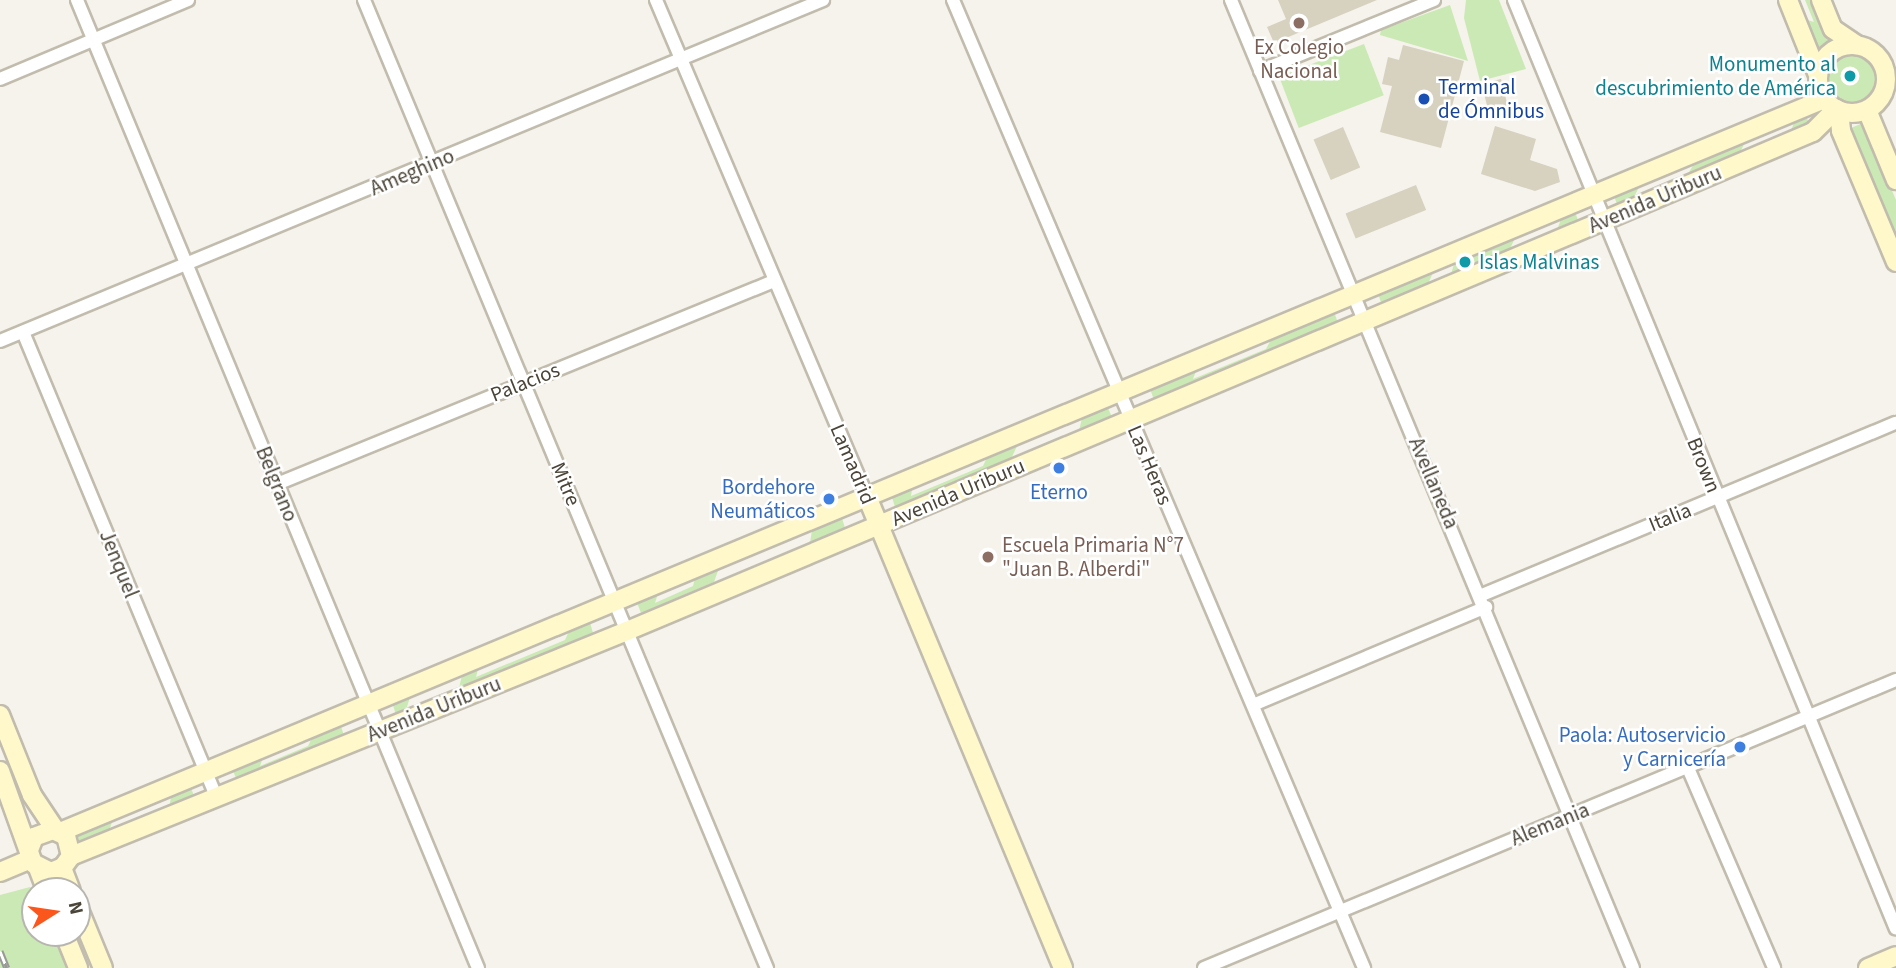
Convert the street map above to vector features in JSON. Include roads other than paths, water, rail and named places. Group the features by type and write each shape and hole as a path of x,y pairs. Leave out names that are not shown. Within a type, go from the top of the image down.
{"main road":[{"path":"1788,0 1896,262"},
{"path":"1821,0 1833,29 1861,46 1896,58"},
{"path":"1818,75 1827,55 1861,46"},
{"path":"1833,107 1867,110 1889,96 1885,69 1861,46"},
{"name":"Avenida Uriburu","path":"32,859 39,832 58,832 366,707 868,499 1352,292 1591,195 1833,107"},
{"name":"Avenida Uriburu","path":"66,862 216,796 627,631 1813,132 1833,107"},
{"path":"1867,110 1896,180"},
{"name":"Lamadrid","path":"868,499 1063,968"},
{"path":"0,715 32,794 58,832 69,843 66,862 69,877"},
{"path":"0,771 40,877"},
{"path":"0,872 32,859 66,862"},
{"path":"91,939 103,968"},
{"path":"70,947 78,968"},
{"path":"1868,968 1896,957"}],"street":[{"name":"Belgrano","path":"77,0 188,265 366,707 478,968"},
{"path":"0,79 188,0"},
{"name":"Mitre","path":"364,0 767,968"},
{"name":"Lamadrid","path":"656,0 868,499"},
{"name":"Ameghino","path":"0,341 822,0"},
{"name":"Las Heras","path":"953,0 1364,968"},
{"name":"Avellaneda","path":"1231,0 1484,601 1633,968"},
{"path":"1260,71 1434,0"},
{"name":"Brown","path":"1514,0 1591,195 1896,929"},
{"name":"Palacios","path":"277,484 774,281"},
{"name":"Jenquel","path":"23,332 216,796"},
{"name":"Italia","path":"1253,705 1718,498 1896,423"},
{"name":"Alemania","path":"1204,968 1896,680"},
{"path":"1688,768 1773,968"}],"railway":[{"path":"0,951 7,968"}],"place":[{"name":"Ex Colegio Nacional","path":"1299,23"},
{"name":"Monumento al descubrimiento de América","path":"1850,76"},
{"name":"Terminal de Ómnibus","path":"1424,99"},
{"name":"Islas Malvinas","path":"1465,262"},
{"name":"Eterno","path":"1059,468"},
{"name":"Bordehore Neumáticos","path":"829,499"},
{"name":"Escuela Primaria N°7 \"Juan B. Alberdi\"","path":"988,557"},
{"name":"Paola: Autoservicio y Carnicería","path":"1740,747"}]}
